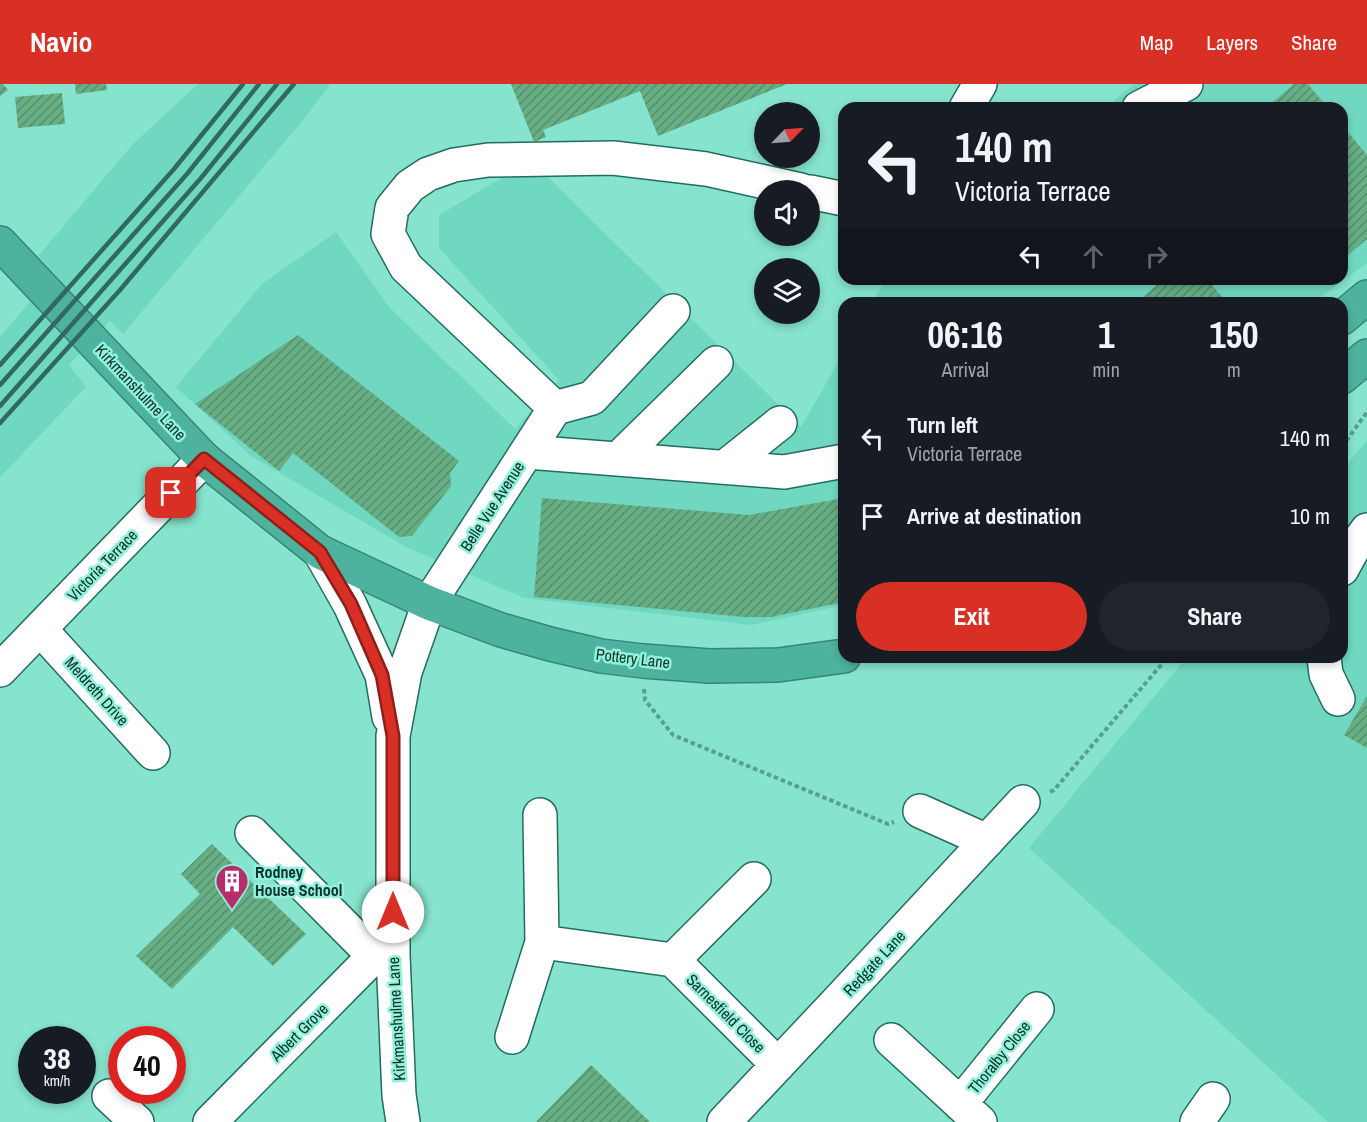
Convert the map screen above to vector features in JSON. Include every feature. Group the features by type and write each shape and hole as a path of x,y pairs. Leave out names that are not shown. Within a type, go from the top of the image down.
{"highway":[{"name":"Kirkmanshulme Lane","path":"0,243 204,459 320,552 429,603"},
{"path":"1348,313 1367,297"},
{"path":"1348,372 1367,356"},
{"name":"Pottery Lane","path":"429,603 501,630 601,656 709,666 778,665 838,657"}],"street":[{"path":"970,102 980,84"},
{"path":"1151,102 1186,84"},
{"path":"673,310 592,398 555,408 406,267 388,234 392,208 410,186 428,174 454,165 488,160 613,158 706,169 756,180"},
{"path":"820,194 838,199"},
{"path":"618,459 716,363"},
{"name":"Belle Vue Avenue","path":"429,603 555,408"},
{"path":"725,467 780,423"},
{"path":"527,452 784,472 838,462"},
{"name":"Victoria Terrace","path":"0,670 204,459"},
{"path":"1348,558 1367,530"},
{"name":"Kirkmanshulme Lane","path":"320,552 351,604 382,675 393,736"},
{"name":"Kirkmanshulme Lane","path":"403,1122 383,956 393,736 405,672 429,603"},
{"name":"Meldreth Drive","path":"40,629 153,753"},
{"path":"1325,663 1326,674 1338,699"},
{"name":"Redgate Lane","path":"724,1122 1023,802"},
{"path":"920,811 987,841"},
{"path":"512,1037 542,942 540,815"},
{"path":"252,833 383,956"},
{"name":"Sarnesfield Close","path":"674,960 754,879"},
{"name":"Sarnesfield Close","path":"542,942 674,960 778,1065"},
{"name":"Albert Grove","path":"210,1122 383,956"},
{"name":"Thoralby Close","path":"891,1040 970,1113 1037,1010"},
{"path":"118,1104 137,1122"}],"path":[{"path":"1348,439 1367,412"},
{"path":"643,661 645,700 673,735 888,824 920,811"},
{"path":"1023,802 1054,790 1163,663"}],"shaded area":[{"path":"198,84 331,84 123,334 110,321 69,365 86,387 0,477 0,337 54,273 38,256 134,143"},
{"path":"1134,84 1367,84 1367,263 1348,277 1348,102 1112,102"},
{"path":"507,175 548,177 801,427 838,362 838,606 752,625 524,598 406,547 251,456 176,387 262,284 336,232 389,307 515,429 559,380 439,248 439,215"},
{"path":"882,285 1337,285 1321,297 876,297"},
{"path":"1367,440 1367,1122 1328,1122 1029,848 1182,663 1348,663 1348,464"}],"building":[{"path":"0,84 8,90 0,96"},
{"path":"75,84 106,84 107,90 76,94"},
{"path":"511,84 787,84 658,136 640,91 543,130 546,137 534,142"},
{"path":"1294,84 1308,84 1323,102 1273,102"},
{"path":"62,93 65,124 18,128 15,97"},
{"path":"1348,132 1367,155 1367,239 1348,255"},
{"path":"1157,285 1212,285 1222,297 1143,297"},
{"path":"298,335 459,461 450,473 451,486 412,536 399,537 293,453 279,471 195,404"},
{"path":"542,498 749,515 838,499 838,603 771,617 744,617 534,597"},
{"path":"1367,696 1367,748 1344,735"},
{"name":"Rodney House School","path":"212,844 306,934 273,966 233,927 172,989 136,956 200,894 181,874"},
{"path":"591,1065 650,1122 536,1122"}],"railway":[{"path":"0,365 174,169 243,84"},
{"path":"0,385 187,174 259,84"},
{"path":"0,406 201,178 277,84"},
{"path":"0,423 120,290 294,84"}],"place":[{"name":"Rodney House School","path":"232,910"}],"route":[{"path":"171,493 204,459 320,552 351,604 382,675 393,736 393,912"}]}
